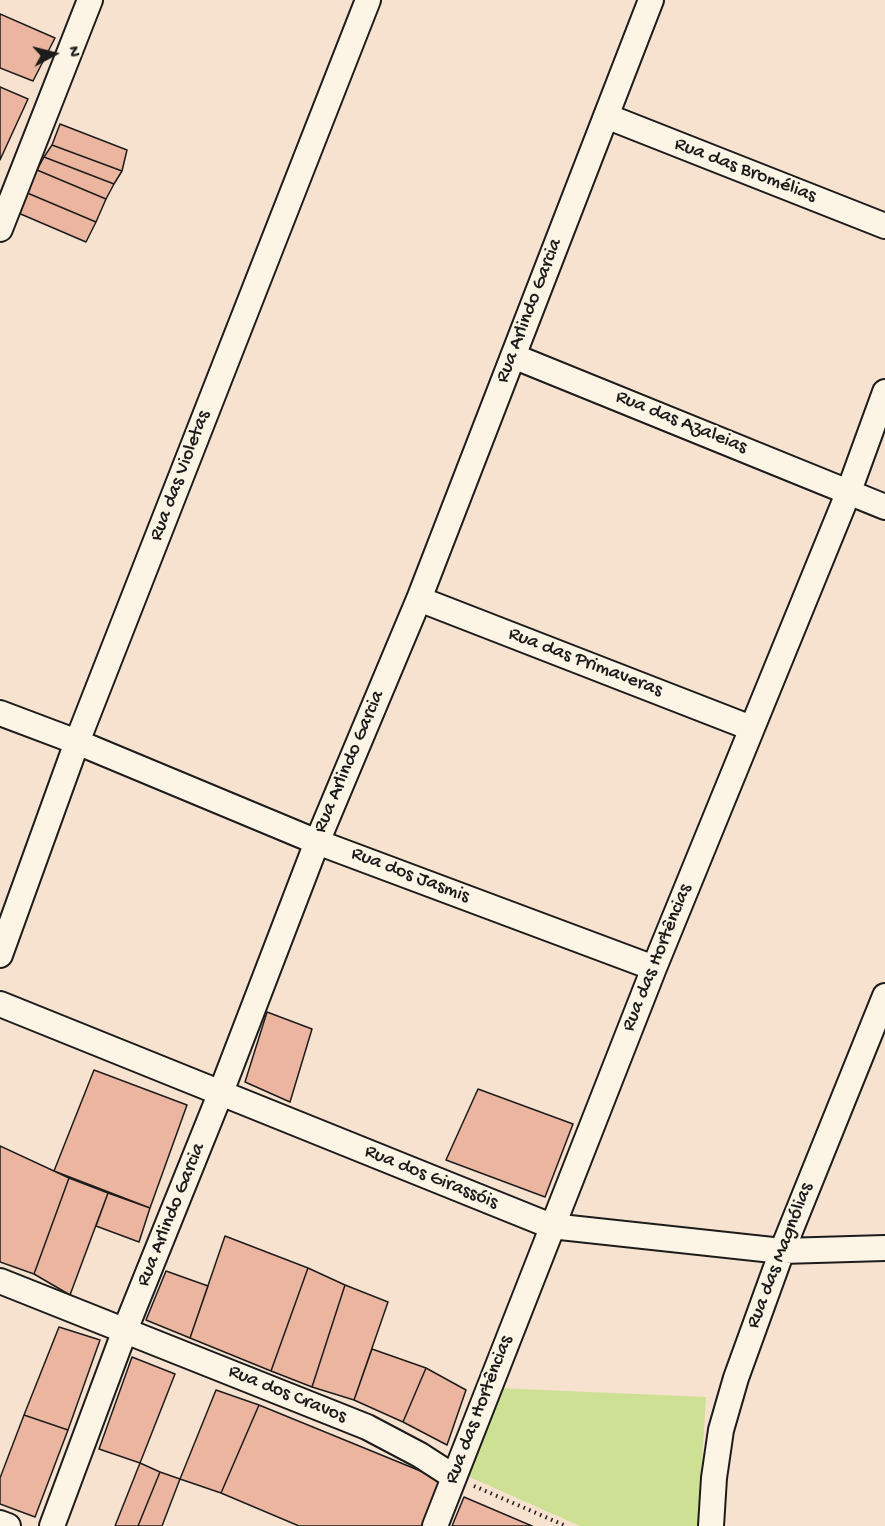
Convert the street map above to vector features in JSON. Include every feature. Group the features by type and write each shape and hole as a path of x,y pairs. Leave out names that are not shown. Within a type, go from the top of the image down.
{"street":[{"path":"0,229 90,0"},
{"name":"Rua das Violetas","path":"0,955 77,742 368,0"},
{"name":"Rua Arlindo Garcia","path":"52,1526 125,1330 221,1092 317,842 419,599 651,0"},
{"name":"Rua das Bromélias","path":"606,116 885,226"},
{"name":"Rua das Azaleias","path":"513,356 885,507"},
{"name":"Rua das Hortências","path":"435,1526 654,968 849,491 885,392"},
{"name":"Rua das Primaveras","path":"419,599 751,728"},
{"name":"Rua dos Jasmis","path":"0,713 77,742 317,842 654,968"},
{"name":"Rua das Magnólias","path":"711,1526 714,1478 721,1430 736,1378 782,1251 885,996"},
{"name":"Rua dos Girassóis","path":"0,1004 551,1227 782,1251 885,1248"},
{"name":"Rua dos Cravos","path":"0,1281 367,1427 420,1455 454,1477"},
{"path":"0,1523 8,1526"}],"path":[{"path":"454,1477 566,1526"}],"green space":[{"path":"497,1388 706,1397 698,1526 580,1526 463,1474"}],"building":[{"path":"0,14 55,38 33,81 0,68"},
{"path":"0,87 28,99 0,160"},
{"path":"60,124 127,150 122,171 52,145"},
{"path":"52,145 122,171 114,184 44,157"},
{"path":"44,157 114,184 106,199 37,170"},
{"path":"37,170 106,199 96,222 25,192"},
{"path":"25,192 96,222 86,242 16,212"},
{"path":"267,1012 312,1029 290,1102 245,1082"},
{"path":"94,1070 187,1105 150,1208 54,1171"},
{"path":"478,1089 573,1124 545,1197 446,1160"},
{"path":"0,1146 69,1178 34,1274 0,1262"},
{"path":"69,1178 108,1193 70,1295 34,1274"},
{"path":"108,1193 150,1208 139,1242 96,1226"},
{"path":"225,1236 308,1268 271,1371 190,1338"},
{"path":"308,1268 345,1285 312,1387 271,1371"},
{"path":"166,1271 208,1286 190,1338 146,1320"},
{"path":"345,1285 388,1302 354,1400 312,1387"},
{"path":"59,1327 100,1340 68,1430 24,1415"},
{"path":"372,1349 426,1368 403,1422 354,1400"},
{"path":"132,1357 175,1374 140,1463 99,1449"},
{"path":"426,1368 466,1390 447,1445 403,1422"},
{"path":"216,1390 259,1405 221,1493 180,1479"},
{"path":"259,1405 445,1481 425,1526 299,1526 221,1493"},
{"path":"24,1415 68,1430 35,1517 0,1504 0,1478"},
{"path":"140,1463 160,1472 138,1526 115,1526"},
{"path":"160,1472 180,1479 162,1526 138,1526"},
{"path":"464,1497 532,1526 452,1526"}]}
